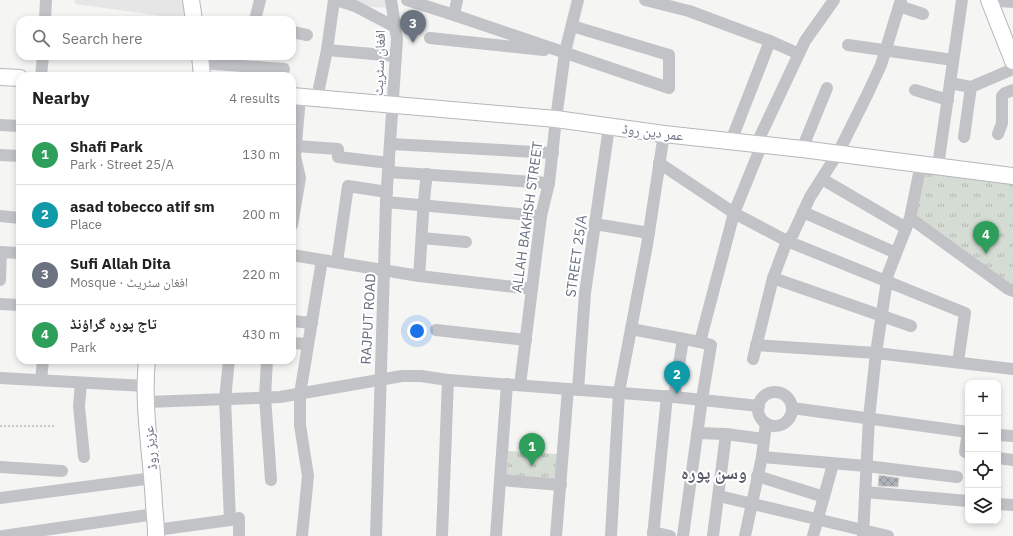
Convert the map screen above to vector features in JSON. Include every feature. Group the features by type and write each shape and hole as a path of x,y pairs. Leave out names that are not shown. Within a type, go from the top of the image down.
{"main road":[{"path":"191,0 193,16"},
{"path":"990,2 1013,61"},
{"path":"0,77 16,78"},
{"name":"عمر دین روڈ","path":"296,96 556,119 664,134 759,143 1013,176"},
{"name":"عزیز روڈ","path":"147,364 145,386 156,533"}],"street":[{"path":"45,16 46,0"},
{"path":"256,16 260,0"},
{"path":"317,98 335,0 355,6 395,27"},
{"name":"افغان سٹریٹ","path":"391,0 397,39 392,104"},
{"path":"406,0 454,14 669,88 669,55 572,26"},
{"path":"454,14 457,0"},
{"name":"ALLAH BAKHSH STREET","path":"520,385 541,216 549,183 565,52 578,0"},
{"path":"645,0 689,11 799,54"},
{"path":"700,342 734,213 759,143 805,42 834,0"},
{"path":"938,166 962,0"},
{"path":"990,2 1013,2"},
{"path":"753,359 774,278 787,241 793,234 810,198 838,153 870,89 881,65 900,3 923,14"},
{"path":"296,33 307,34"},
{"path":"430,38 565,52"},
{"path":"731,140 770,42"},
{"path":"848,45 953,60"},
{"path":"327,50 396,56"},
{"path":"41,72 43,60"},
{"path":"201,65 284,69"},
{"path":"950,83 971,86 1013,69"},
{"path":"964,137 971,86"},
{"path":"802,149 827,88"},
{"path":"915,90 948,100"},
{"path":"998,134 1002,122 1002,96 1013,90"},
{"path":"296,96 296,146 338,150 338,157 427,174 549,183"},
{"name":"RAJPUT ROAD","path":"376,536 380,380 392,104"},
{"path":"0,125 16,126"},
{"name":"STREET 25/A","path":"556,536 585,293 610,127"},
{"path":"611,536 619,392 649,233 664,134"},
{"path":"391,144 553,153"},
{"path":"0,155 16,156"},
{"path":"659,163 734,213 787,241 965,313 958,362"},
{"path":"863,533 869,418 876,353 888,274 908,223 921,164"},
{"path":"296,165 300,178 296,201"},
{"path":"419,276 423,205 427,174"},
{"path":"822,179 908,223 1008,290 1013,291"},
{"path":"337,262 348,186 423,205 541,216"},
{"path":"803,212 896,253"},
{"path":"0,216 16,218"},
{"path":"595,224 649,233"},
{"path":"422,238 466,242"},
{"path":"0,280 0,252 16,253"},
{"path":"296,255 419,276 532,289"},
{"path":"302,536 308,476 300,426 300,394 322,260"},
{"path":"774,278 911,326"},
{"path":"0,304 16,305"},
{"path":"296,321 312,323"},
{"path":"631,329 711,344 683,536"},
{"path":"436,330 526,340"},
{"path":"670,536 653,534 671,397 683,339"},
{"path":"296,343 308,344"},
{"path":"756,345 876,353 1013,369"},
{"path":"42,380 43,364"},
{"path":"229,364 225,399 230,520"},
{"path":"267,364 265,397 271,480"},
{"path":"146,402 300,394 402,376 421,376 448,380 702,399 759,406"},
{"path":"0,378 145,386"},
{"path":"442,536 448,380"},
{"path":"81,383 79,406 84,457"},
{"path":"496,536 507,384"},
{"path":"775,393 786,397 792,408 790,416 785,423 774,426 766,423 760,416 759,406 763,398 768,394 775,393"},
{"path":"792,408 965,432"},
{"path":"745,536 762,457 766,423"},
{"path":"697,433 726,434 763,439"},
{"path":"713,536 726,434"},
{"path":"1001,435 1013,436"},
{"path":"762,457 866,466 957,477"},
{"path":"1001,458 1013,460"},
{"path":"813,536 833,464"},
{"path":"0,467 62,471"},
{"path":"757,476 824,497"},
{"path":"0,498 153,478"},
{"path":"500,480 561,486"},
{"path":"865,492 965,501"},
{"path":"719,496 818,519 863,533 888,536"},
{"path":"1001,504 1013,505"},
{"path":"3,536 155,514"},
{"path":"156,533 239,518 240,536"}],"path":[{"path":"0,426 54,426"}],"shaded area":[{"path":"75,0 191,0 191,16 162,16 75,4"},
{"path":"336,0 391,0 392,8 355,6"}],"green space":[{"path":"921,164 1013,178 1013,291 910,218"},
{"path":"508,451 557,454 555,481 506,477"}],"building":[{"path":"879,475 899,478 898,487 878,486"}],"place":[{"name":"Sufi Allah Dita","path":"413,43"},
{"name":"تاج پورہ گراؤنڈ","path":"986,254"},
{"name":"asad tobecco atif sm","path":"677,394"},
{"name":"Shafi Park","path":"532,466"}],"district":[{"name":"وسن پورہ","path":"714,473"}]}
